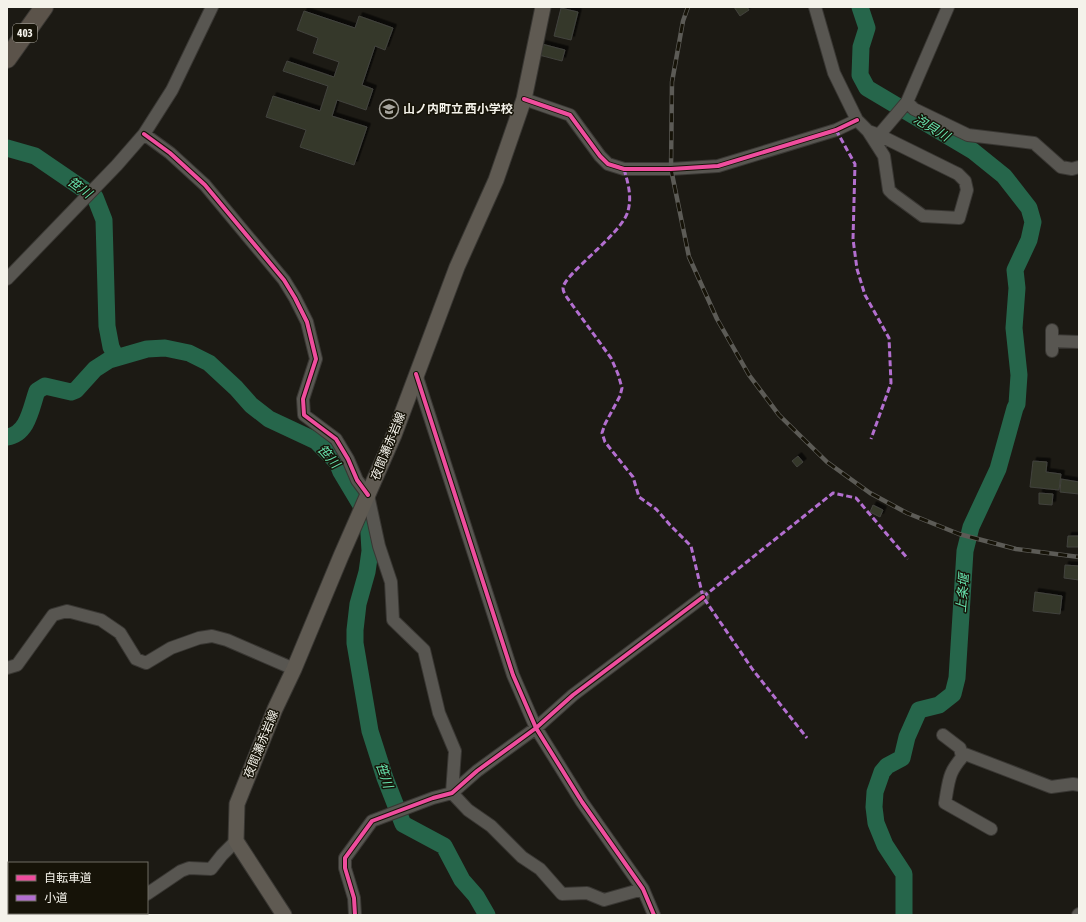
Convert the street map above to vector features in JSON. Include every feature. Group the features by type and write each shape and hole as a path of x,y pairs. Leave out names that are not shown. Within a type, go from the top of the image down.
{"highway":[{"name":"403","path":"7,59 44,7"}],"main road":[{"name":"夜間瀬赤岩線","path":"236,841 237,804 275,709 294,669 394,435 457,267 496,180 524,99 543,7"},
{"path":"236,841 284,915"}],"street":[{"path":"7,279 95,189 144,134 172,90 212,7"},
{"path":"815,7 834,73 857,120 874,133 958,174 965,181 967,190 959,218 923,216 893,194 889,190 884,156 874,133"},
{"path":"874,133 902,107 948,7"},
{"path":"524,99 570,115 600,156 608,164 624,169 671,169 718,166 836,130 857,120"},
{"path":"902,107 914,110 968,135 1034,143 1062,167 1072,169 1079,167"},
{"path":"144,134 170,153 205,185 284,280 296,298 307,322 316,359 302,399 304,415 336,438 367,498 379,546 391,582 392,620 424,650 439,714 455,751 452,793 468,810 491,826 522,857 540,868 562,894 587,893 604,900 643,889"},
{"path":"1052,341 1079,342"},
{"path":"416,374 513,675 536,728 582,802 643,889 654,915"},
{"path":"355,915 354,898 345,868 345,858 372,821 433,798 452,793 477,771 536,728 573,695 703,596"},
{"path":"7,668 17,665 53,615 67,610 102,620 120,633 136,659 146,663 171,648 199,638 212,636 227,640 294,669"},
{"path":"943,736 960,748 962,757"},
{"path":"991,829 946,803 949,776 955,764 965,754 1051,787 1074,784 1079,785"},
{"path":"148,893 181,871 189,868 211,869 236,841"}],"building":[{"path":"734,7 747,7 749,10 740,16"},
{"path":"561,8 578,12 571,40 554,36"},
{"path":"304,11 355,28 359,16 393,28 385,50 375,46 362,85 373,89 366,110 337,100 332,116 367,127 354,165 300,147 306,130 266,117 273,96 320,111 328,86 283,71 287,61 334,77 339,62 313,53 318,38 297,30"},
{"path":"542,44 565,50 562,61 539,55"},
{"path":"798,456 803,462 797,467 792,461"},
{"path":"1033,461 1047,462 1046,472 1061,474 1059,490 1030,487"},
{"path":"1061,479 1079,482 1079,494 1060,492"},
{"path":"1039,493 1053,494 1052,505 1039,504"},
{"path":"873,505 883,510 880,517 870,512"},
{"path":"1068,536 1079,536 1079,547 1067,547"},
{"path":"1065,565 1079,566 1079,580 1064,578"},
{"path":"1035,592 1062,596 1060,614 1033,611"}],"waterway":[{"name":"上条堰","path":"860,7 867,28 861,47 860,75 867,88 973,151 1004,176 1029,208 1033,222 1029,240 1015,270 1017,288 1014,328 1019,375 1017,404 998,469 971,527 965,551 957,678 953,694 939,705 919,710 907,737 902,758 887,766 882,772 875,792 874,807 876,823 885,845 904,874 904,915"},
{"name":"笹川","path":"7,148 35,156 95,197 104,220 107,326 111,347 116,357"},
{"name":"笹川","path":"7,437 14,435 24,426 28,419 37,391 45,386 71,392 76,390 95,369 109,360 147,349 165,348 189,353 209,363 236,388 251,405 269,419 316,441 337,462 341,472 368,517 370,551 367,572 358,604 355,643 370,731 385,778 403,824 444,846 462,880 476,896 487,915"}],"railway":[{"path":"688,7 683,21 672,82 671,169 689,257 717,319 749,375 779,415 827,462 870,493 907,513 959,534 1016,549 1079,557"}],"marked path":[{"path":"836,130 855,164 853,239 857,269 865,295 889,338 891,383 871,439"},
{"path":"624,169 630,195 628,211 624,220 605,242 573,273 563,288 568,299 611,358 622,388 620,396 605,424 602,433 605,442 633,477 639,497 656,509 691,546 703,597 753,670 807,738"},
{"path":"703,597 833,493 856,498 908,559"}],"cycle path":[{"path":"524,99 570,115 600,156 608,164 624,169 671,169 718,166 836,130 857,120"},
{"path":"144,134 170,153 205,185 284,280 307,322 316,359 303,399 304,415 336,439 348,459 357,480 368,495"},
{"path":"416,374 513,675 536,728 582,802 643,889 654,915"},
{"path":"355,915 354,898 345,868 345,858 372,821 433,798 452,793 477,771 536,728 573,695 703,597"}],"place":[{"name":"山ノ内町立 西小学校","path":"389,109"}],"water label":[{"name":"泡貝川","path":"932,127"}]}
